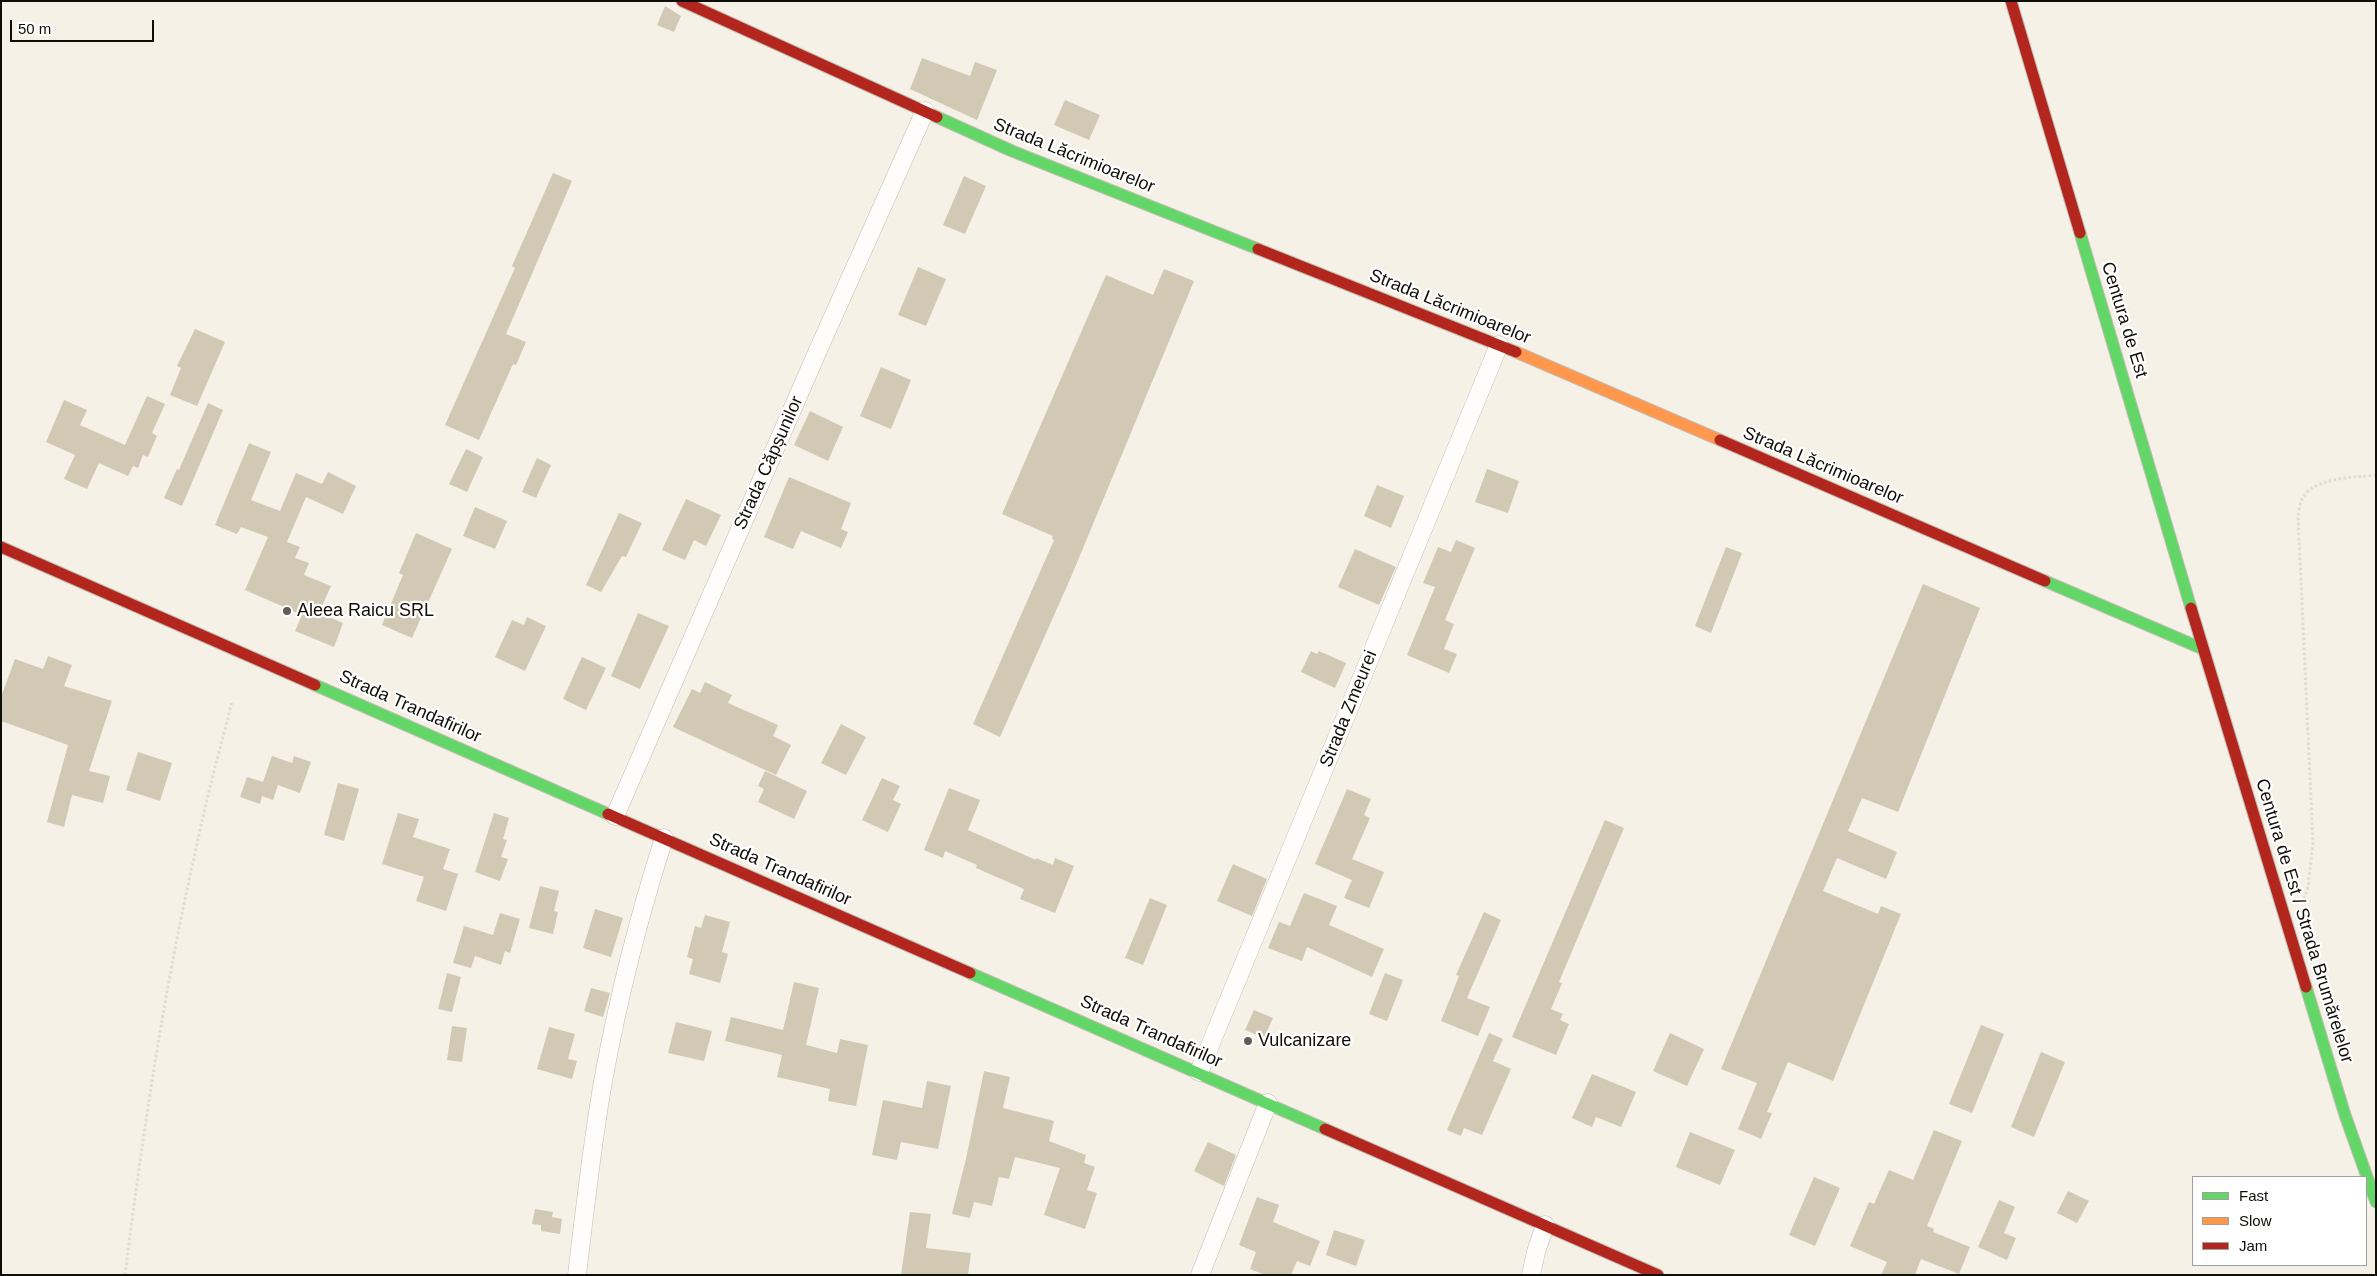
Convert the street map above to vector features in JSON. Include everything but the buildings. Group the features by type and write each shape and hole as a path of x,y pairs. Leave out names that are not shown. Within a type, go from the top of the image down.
{"main road":[{"name":"Strada Lăcrimioarelor","path":"682,1 1012,151 1499,345 2203,649"},
{"name":"Centura de Est","path":"2011,1 2203,649"},
{"name":"Strada Trandafirilor","path":"1,547 1268,1102 1658,1275"},
{"name":"Centura de Est / Strada Brumărelelor","path":"2203,649 2344,1115 2366,1176"},
{"name":"Centura de Est / Strada Brumărelelor","path":"2367,1178 2376,1202"}],"street":[{"name":"Strada Căpșunilor","path":"615,816 819,348 925,111"},
{"name":"Strada Zmeurei","path":"1198,1072 1499,345"},
{"path":"576,1275 604,1078 617,1010 640,916 664,838"},
{"path":"1200,1275 1268,1102"},
{"path":"1531,1275 1545,1225"}],"path":[{"path":"2290,935 2308,887 2313,843 2298,516 2302,500 2310,489 2326,482 2376,475"},
{"path":"125,1275 146,1115 180,926 196,848 232,701"}],"traffic: fast":[{"path":"937,117 1012,151 1258,249"},
{"path":"2080,233 2191,608"},
{"path":"2045,581 2203,649"},
{"path":"315,685 608,814"},
{"path":"970,973 1325,1129"},
{"path":"2306,987 2345,1115 2367,1176"},
{"path":"2367,1177 2376,1202"}],"traffic: slow":[{"path":"1516,352 1720,440"}],"traffic: jam":[{"path":"682,1 937,117"},
{"path":"2011,1 2080,233"},
{"path":"1258,249 1516,352"},
{"path":"1720,440 2045,581"},
{"path":"1,547 315,685"},
{"path":"2191,608 2306,987"},
{"path":"608,814 970,973"},
{"path":"1325,1129 1658,1275"}],"place":[{"name":"Aleea Raicu SRL","path":"287,611"},
{"name":"Vulcanizare","path":"1248,1041"}]}
